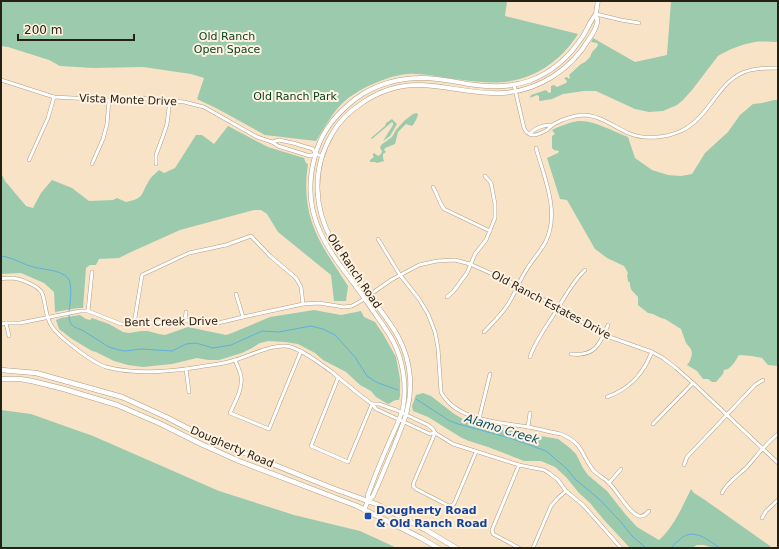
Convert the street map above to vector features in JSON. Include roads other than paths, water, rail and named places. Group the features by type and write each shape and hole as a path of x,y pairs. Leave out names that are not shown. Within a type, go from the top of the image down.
{"main road":[{"name":"Dougherty Road","path":"1,370 36,373 122,397 166,417 204,437 376,504 426,530 456,548"},
{"name":"Dougherty Road","path":"1,379 20,379 32,381 117,405 239,461 364,510 438,548"}],"street":[{"name":"Old Ranch Road","path":"368,501 374,496 404,422 410,391 410,376 406,356 400,338 334,244 321,217 317,185 324,148 341,121 355,107 370,97 383,92 418,85 437,86 484,93 502,93 530,87 551,78 574,60 585,46 598,22 596,14 598,1"},
{"name":"Old Ranch Road","path":"364,510 368,501 368,495 401,413 405,390 400,358 394,342 365,298 328,248 320,234 311,202 310,184 315,154 318,146 327,129 351,102 382,85 419,78 503,87 536,78 548,72 568,55 586,32 591,19 596,14"},
{"path":"596,14 639,23"},
{"path":"514,85 524,128 526,133 529,135 538,134 546,130 551,125 572,116 589,116 600,119 636,136 652,138 668,136 687,128 700,118 725,86 735,76 757,69 778,68"},
{"name":"Vista Monte Drive","path":"1,80 54,98 108,100 139,98 184,102 204,107 257,137 272,142 278,146 310,156 315,154 322,156"},
{"path":"29,160 48,118 54,98"},
{"path":"92,164 103,139 107,124 108,100"},
{"path":"156,164 156,155 167,124 170,100"},
{"name":"Vista Monte Drive","path":"272,142 279,140 293,143 313,149 315,154"},
{"path":"484,332 509,303 519,286 526,269 538,255 546,241 551,227 550,196 536,148"},
{"path":"447,297 453,292 467,273 475,254 486,240 495,218 495,204 491,183 485,176"},
{"path":"433,187 439,203 444,208 490,232"},
{"path":"134,324 142,275 189,253 226,245 251,236 270,256 296,278 300,286 304,304"},
{"path":"378,239 400,276 419,299 428,314 435,332 438,348 441,392 444,398 463,413 479,419 528,427 561,434 571,438 579,445 595,472 609,482 635,514 641,517 645,516 649,511"},
{"name":"Old Ranch Estates Drive","path":"365,298 391,280 419,265 437,261 455,260 470,264 536,295 604,335 652,352 663,358 693,383 778,463"},
{"path":"530,358 533,348 578,276 585,270"},
{"path":"88,311 92,272"},
{"path":"1,278 14,278 38,288 42,293 47,318 51,326 59,335 93,361 106,367 145,372 186,369 235,360 275,347 289,346 301,351 315,360 372,404 376,409 430,434 435,433"},
{"path":"236,294 243,316"},
{"name":"Bent Creek Drive","path":"1,324 20,323 80,311 88,311 121,324 185,320 214,324 243,316 304,304 319,303 344,307 352,306 365,298"},
{"path":"185,320 186,312"},
{"path":"6,323 9,336"},
{"path":"571,354 579,355 593,350 599,345 608,325"},
{"path":"235,360 241,382 230,414 268,429 301,351"},
{"path":"607,397 617,394 637,377 652,352"},
{"path":"186,369 190,392"},
{"path":"479,419 490,374"},
{"path":"338,378 311,446 348,462 372,404"},
{"path":"684,465 687,457 726,415 755,385 763,380"},
{"path":"653,424 693,383"},
{"path":"372,404 379,404 406,415 428,426 435,433 453,444 519,465 544,470 558,480 566,491 586,509 621,548"},
{"path":"528,427 530,413"},
{"path":"435,433 413,484 416,489 448,506 454,504 476,452"},
{"path":"722,493 725,488 778,434"},
{"path":"519,465 492,530 493,534 519,548"},
{"path":"609,482 621,469"},
{"path":"533,548 552,506 566,491"},
{"path":"762,518 766,511 778,500"}],"waterway":[{"name":"Alamo Creek","path":"1,256 30,266 55,271 65,275 70,281 71,294 69,312"},
{"name":"Alamo Creek","path":"69,315 70,321 74,327 82,330 109,347 125,351 141,349 172,351 186,344 196,343 213,348 231,345 262,331 279,332 311,326 323,329 335,335 355,357 367,376 376,382 398,390"},
{"name":"Alamo Creek","path":"416,399 450,421 510,438 546,451 567,469 575,479 599,499 633,537 646,548"},
{"name":"Alamo Creek","path":"671,548 689,534 694,534 705,538 720,548"}],"place":[{"name":"Dougherty Road & Old Ranch Road","path":"368,516"}],"park label":[{"name":"Old Ranch Open Space","path":"227,42"},
{"name":"Old Ranch Park","path":"295,96"}]}
